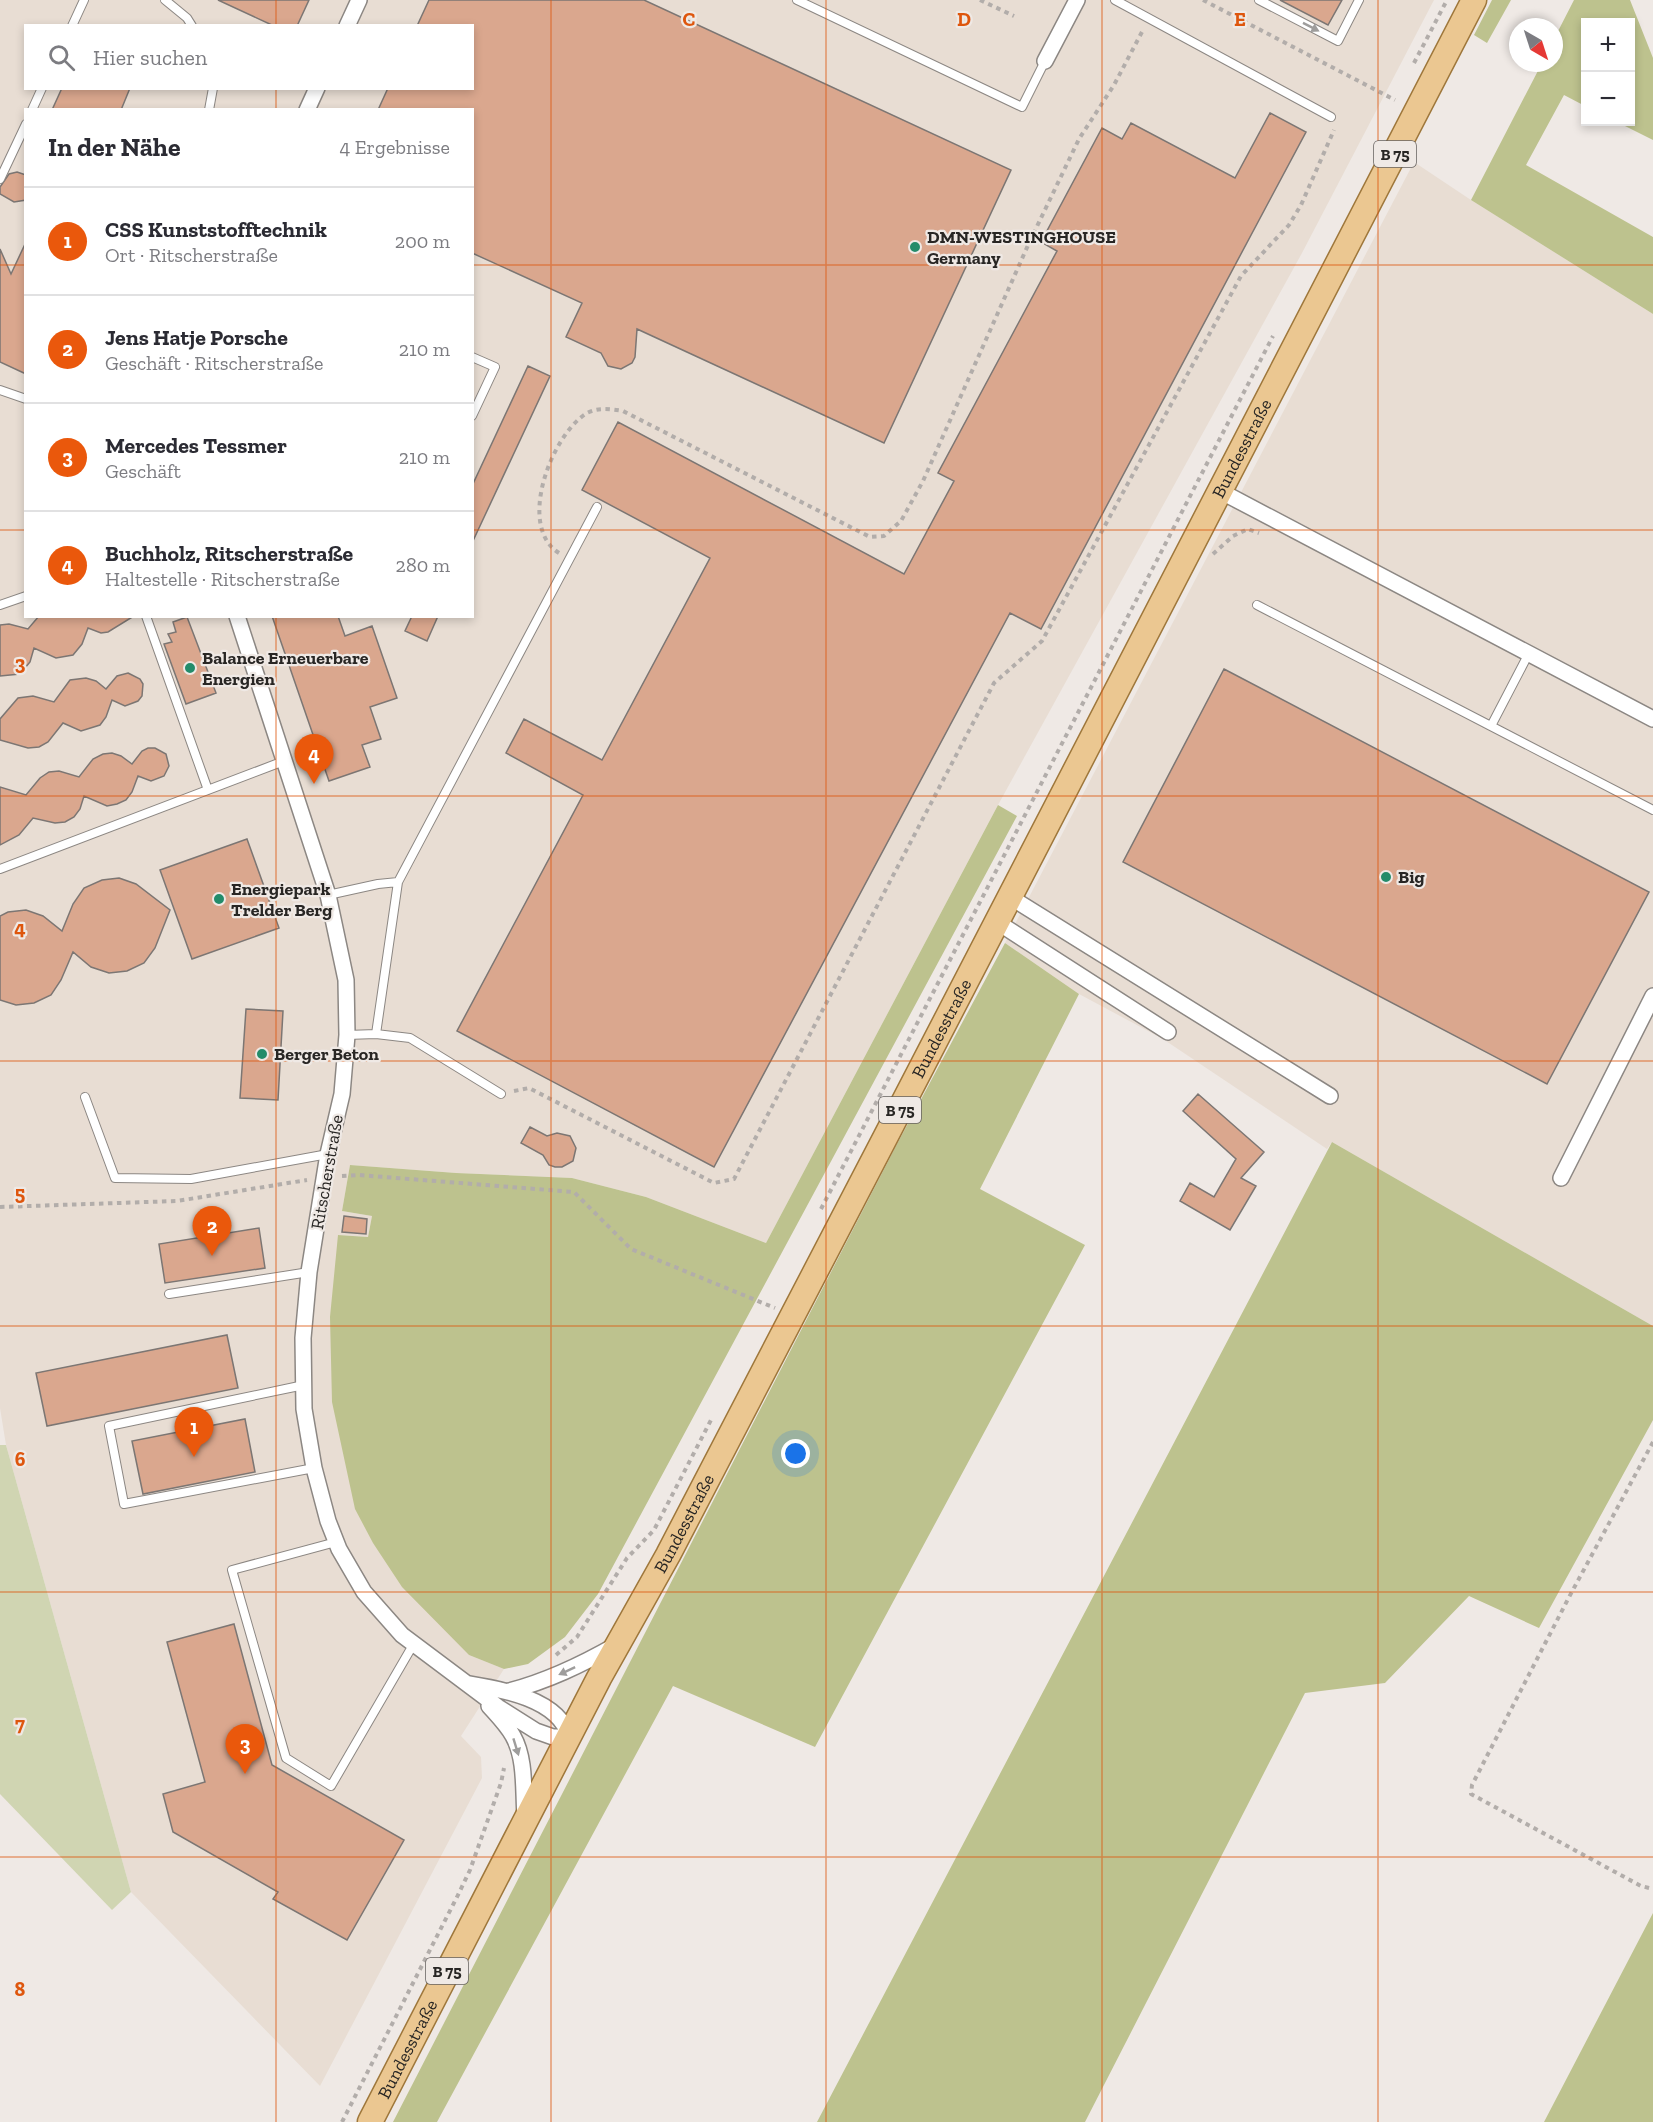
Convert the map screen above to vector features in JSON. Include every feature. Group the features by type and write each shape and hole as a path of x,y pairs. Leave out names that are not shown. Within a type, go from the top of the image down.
{"main road":[{"name":"Bundesstraße","path":"369,2122 618,1643 668,1555 782,1311 997,922 1474,0"}],"street":[{"path":"348,24 359,0"},
{"path":"1046,61 1077,0"},
{"path":"308,108 316,90"},
{"path":"1220,491 1653,718"},
{"name":"Ritscherstraße","path":"238,618 328,895 346,980 347,1035 342,1094 328,1154 309,1272 303,1338 304,1409 314,1468 336,1542 364,1592 391,1625 413,1645 498,1707 536,1731 553,1737 569,1737 562,1722 548,1709 509,1690 469,1684"},
{"path":"1010,897 1329,1096"},
{"path":"997,922 1168,1032"},
{"path":"1561,1178 1653,996"},
{"name":"Ritscherstraße","path":"509,1690 560,1675 618,1643"},
{"name":"Ritscherstraße","path":"469,1684 513,1736 521,1763 525,1821"}],"lane":[{"path":"73,24 84,0"},
{"path":"165,0 187,18 191,24"},
{"path":"797,0 1022,107 1046,61"},
{"path":"1115,0 1331,117"},
{"path":"1259,0 1338,41 1359,0"},
{"path":"33,108 41,90"},
{"path":"209,108 213,90"},
{"path":"0,179 24,128"},
{"path":"474,358 495,367 474,412"},
{"path":"0,390 24,398"},
{"path":"376,1034 398,882 597,507"},
{"path":"0,605 24,597"},
{"path":"1257,605 1653,810"},
{"path":"147,618 208,790"},
{"path":"1491,726 1529,653"},
{"path":"0,869 284,761"},
{"path":"328,895 398,882"},
{"path":"347,1035 376,1034 410,1038 501,1094"},
{"path":"86,1097 116,1178 191,1179 328,1154"},
{"path":"169,1294 309,1272"},
{"path":"304,1385 109,1426 124,1504 314,1468"},
{"path":"336,1542 232,1570 286,1758 331,1786 413,1645"}],"path":[{"path":"980,0 1014,16"},
{"path":"1203,0 1395,100"},
{"path":"569,560 550,548 544,535 540,515 541,484 570,427 588,413 604,408 623,411 870,537 884,536 901,521 922,481 1024,254 1079,139 1114,85 1149,19"},
{"path":"501,1094 529,1088 714,1183 734,1179 994,682 1042,641 1241,276 1289,225 1301,205 1335,127 1331,117"},
{"path":"820,1210 1278,327"},
{"path":"1169,535 1211,556 1233,536 1248,529 1265,536"},
{"path":"0,1207 177,1201 325,1177 359,1175 574,1192 631,1249 782,1311"},
{"path":"766,1316 782,1311"},
{"path":"552,1660 577,1637 627,1558 654,1530 712,1418"},
{"path":"1653,1442 1568,1599 1472,1785 1471,1794 1641,1886 1653,1889"},
{"path":"342,2122 470,1870 501,1783 503,1760"}],"shaded area":[{"path":"0,0 1434,0 1302,253 998,805 766,1243 646,1197 572,1178 350,1165 342,1211 372,1216 368,1237 338,1235 469,1655 504,1669 461,1736 481,1757 482,1778 320,2086 131,1892 6,1445 0,1408"},
{"path":"1414,162 1653,314 1653,1326 1332,1142 1327,1149 1163,1039 1079,994 1005,943"}],"green space":[{"path":"1492,0 1511,0 1487,43 1474,35"},
{"path":"1574,0 1630,0 1653,58 1653,140 1625,126 1635,126 1635,18 1581,18 1581,104 1564,95 1526,165 1653,237 1653,314 1471,200 1537,72 1563,72 1563,21"},
{"path":"998,805 1017,816 598,1594 565,1637 528,1664 504,1669 469,1655 402,1587 373,1543 355,1509 332,1402 330,1317 338,1235 368,1237 372,1216 342,1211 350,1165 572,1178 646,1197 766,1243"},
{"path":"1005,943 1079,994 980,1189 1085,1245 815,1747 673,1686 437,2122 393,2122 897,1144"},
{"path":"1332,1142 1653,1326 1653,1420 1539,1628 1469,1596 1385,1683 1305,1693 1085,2122 817,2122"},
{"path":"0,1445 6,1445 131,1892 112,1910 0,1794"},
{"path":"1653,1913 1653,2122 1544,2122"}],"building":[{"path":"218,0 309,0 298,24 270,24"},
{"path":"429,0 644,0 1011,170 884,443 637,329 635,357 632,363 621,369 608,366 601,353 566,337 582,303 474,254 474,108 379,108 387,90 474,90 474,24 418,24"},
{"path":"1280,0 1342,0 1328,25"},
{"path":"61,90 129,90 122,108 53,108"},
{"path":"1270,113 1306,132 1041,629 1010,613 714,1167 457,1031 583,795 506,753 524,719 602,760 710,558 582,490 618,422 904,574 954,481 938,473 1057,251 1041,242 1102,128 1122,139 1131,123 1235,178"},
{"path":"17,172 24,174 24,200 14,202 0,194 0,187 9,174"},
{"path":"24,246 24,373 0,362 0,249 11,274"},
{"path":"528,366 550,376 474,539 474,482"},
{"path":"37,618 131,618 108,632 101,633 88,628 82,644 73,655 56,658 34,648 30,662 20,674 0,676 0,625 9,624 28,629"},
{"name":"Balance Erneuerbare Energien","path":"187,618 216,693 186,704 164,644 172,642 168,634 176,632 173,622"},
{"path":"273,618 339,618 345,636 372,626 397,698 370,707 381,739 362,745 370,767 329,781"},
{"path":"411,618 437,618 427,641 405,631"},
{"name":"Big","path":"1224,669 1649,892 1547,1084 1123,862"},
{"path":"128,673 140,679 143,684 142,696 138,701 125,706 112,700 106,717 100,725 81,731 63,723 48,742 39,747 28,748 0,740 0,719 18,698 33,696 54,702 70,680 86,678 96,681 106,689 117,676"},
{"path":"155,748 166,754 169,766 164,776 151,781 138,776 126,800 117,804 107,806 84,796 80,809 74,817 65,822 55,823 33,818 19,835 0,845 0,787 26,795 40,778 49,772 59,771 79,777 93,759 103,754 112,753 121,756 132,764 142,751"},
{"name":"Energiepark Trelder Berg","path":"247,839 279,928 192,959 160,870"},
{"path":"119,878 136,884 170,910 155,948 144,963 127,971 109,973 91,967 73,952 61,980 51,995 34,1003 16,1005 0,1000 0,916 8,912 26,910 43,916 62,931 73,904 84,888 102,880"},
{"name":"Berger Beton","path":"246,1009 283,1011 278,1100 240,1098"},
{"path":"1198,1094 1264,1152 1241,1178 1256,1186 1230,1230 1180,1201 1190,1183 1214,1197 1236,1159 1183,1111"},
{"path":"530,1127 547,1136 557,1133 570,1136 576,1148 573,1161 562,1167 549,1165 543,1155 521,1143"},
{"path":"344,1216 367,1219 366,1234 342,1232"},
{"path":"259,1228 265,1268 165,1283 159,1244"},
{"path":"227,1335 238,1388 47,1426 36,1373"},
{"path":"245,1419 255,1472 143,1494 132,1441"},
{"path":"234,1624 272,1765 404,1840 347,1940 273,1899 278,1892 173,1832 163,1794 205,1782 167,1642"}],"place":[{"name":"DMN-WESTINGHOUSE Germany","path":"915,247"},
{"name":"Balance Erneuerbare Energien","path":"190,668"},
{"name":"Buchholz, Ritscherstraße","path":"314,784"},
{"name":"Big","path":"1386,877"},
{"name":"Energiepark Trelder Berg","path":"219,899"},
{"name":"Berger Beton","path":"262,1054"},
{"name":"Jens Hatje Porsche","path":"212,1256"},
{"name":"CSS Kunststofftechnik","path":"194,1457"},
{"name":"Mercedes Tessmer","path":"245,1774"}]}
